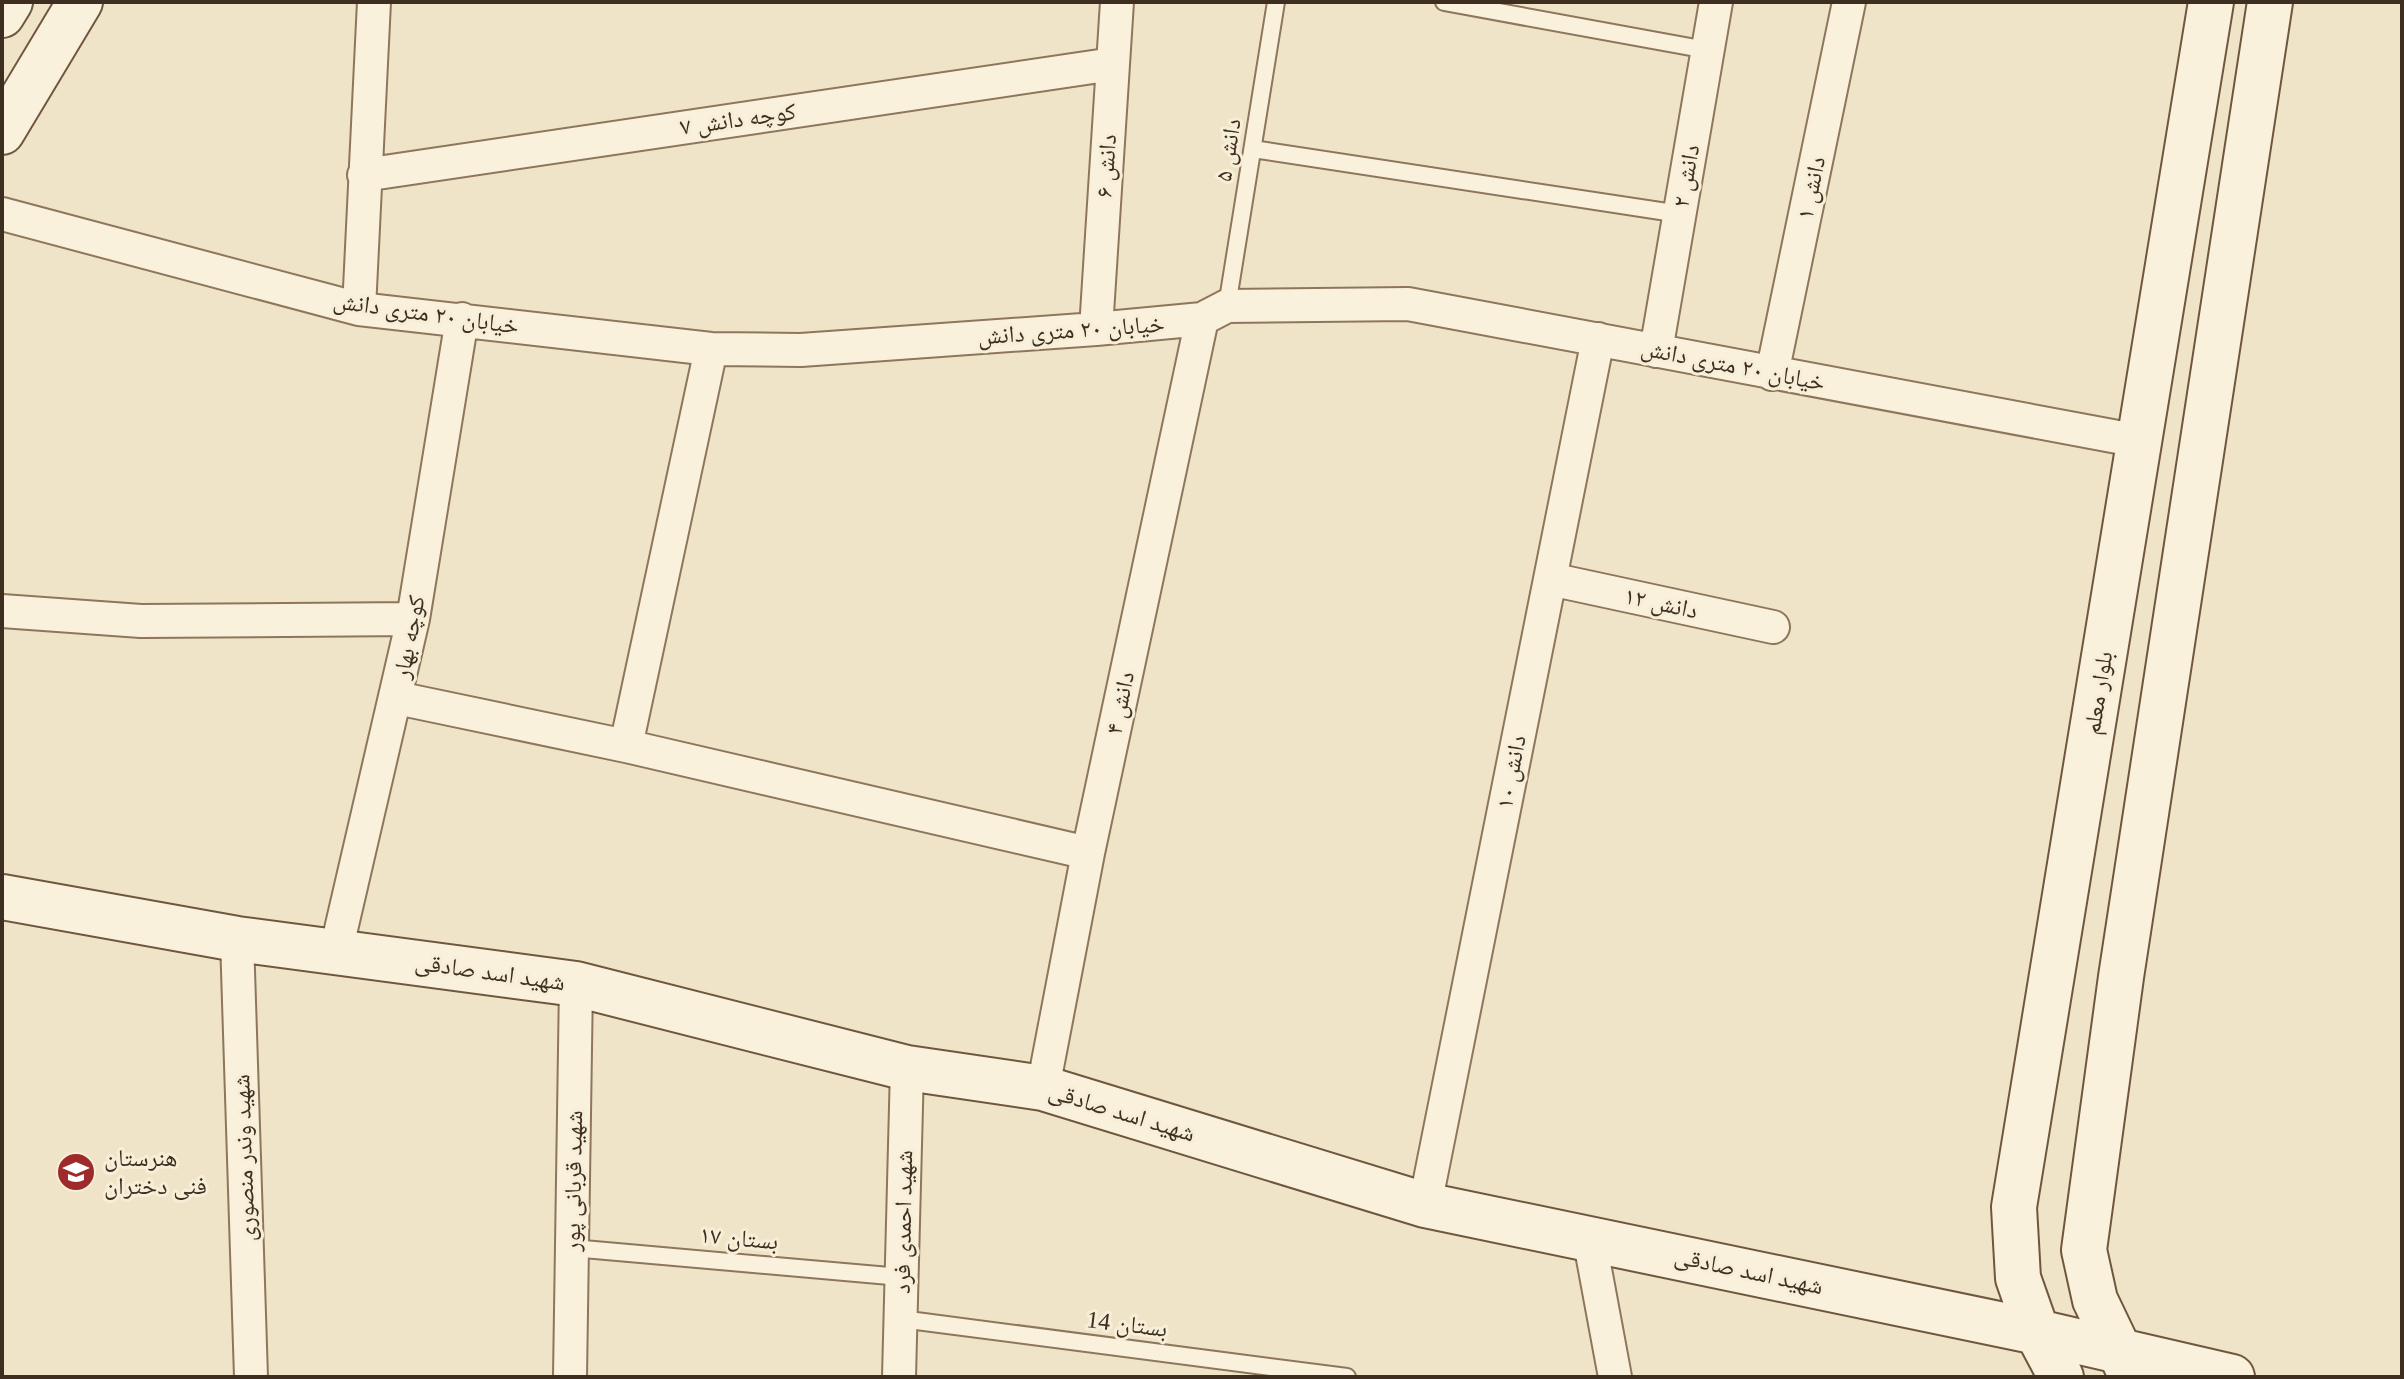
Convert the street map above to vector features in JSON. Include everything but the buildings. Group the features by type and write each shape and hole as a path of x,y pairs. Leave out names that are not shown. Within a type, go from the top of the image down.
{"main road":[{"path":"2,15 10,2"},
{"path":"2,132 80,2"},
{"name":"بلوار معلم","path":"2061,1377 2037,1332 2018,1278 2014,1207 2211,2"},
{"path":"2125,1365 2095,1300 2084,1250 2121,977 2270,2"},
{"name":"شهید اسد صادقی","path":"2,897 237,939 576,984 907,1068 1043,1088 1425,1205 2037,1332 2125,1365 2232,1377"}],"street":[{"path":"359,309 374,2"},
{"name":"دانش ۶","path":"1096,329 1117,2"},
{"name":"دانش ۲","path":"1656,351 1716,2"},
{"name":"دانش ۱","path":"1772,374 1849,2"},
{"name":"کوچه دانش ۷","path":"364,175 1113,64"},
{"name":"خیابان ۲۰ متری دانش","path":"2,214 359,309 711,349 801,350 1096,329 1215,313 1408,304 2139,441"},
{"name":"دانش ۴","path":"1043,1088 1088,853 1215,313"},
{"name":"کوچه بهار","path":"336,951 413,619 462,319"},
{"name":"دانش ۱۰","path":"1425,1205 1598,339"},
{"path":"626,746 711,349"},
{"name":"دانش ۱۲","path":"1550,579 1773,627"},
{"path":"2,611 141,621 413,619"},
{"path":"397,698 626,746 1088,853"},
{"name":"شهید وندر منصوری","path":"237,939 251,1377"},
{"name":"شهید قربانی پور","path":"570,1377 576,984"},
{"name":"شهید احمدی فرد","path":"899,1377 907,1068"},
{"path":"1589,1237 1615,1377"}],"lane":[{"name":"دانش ۵","path":"1215,313 1253,149 1276,2"},
{"path":"1444,2 1707,50"},
{"path":"1253,149 1680,214"},
{"name":"بستان ۱۷","path":"572,1248 901,1277"},
{"name":"بستان 14","path":"901,1319 1347,1377"}],"place":[{"name":"هنرستان فنی دختران","path":"76,1172"}]}
